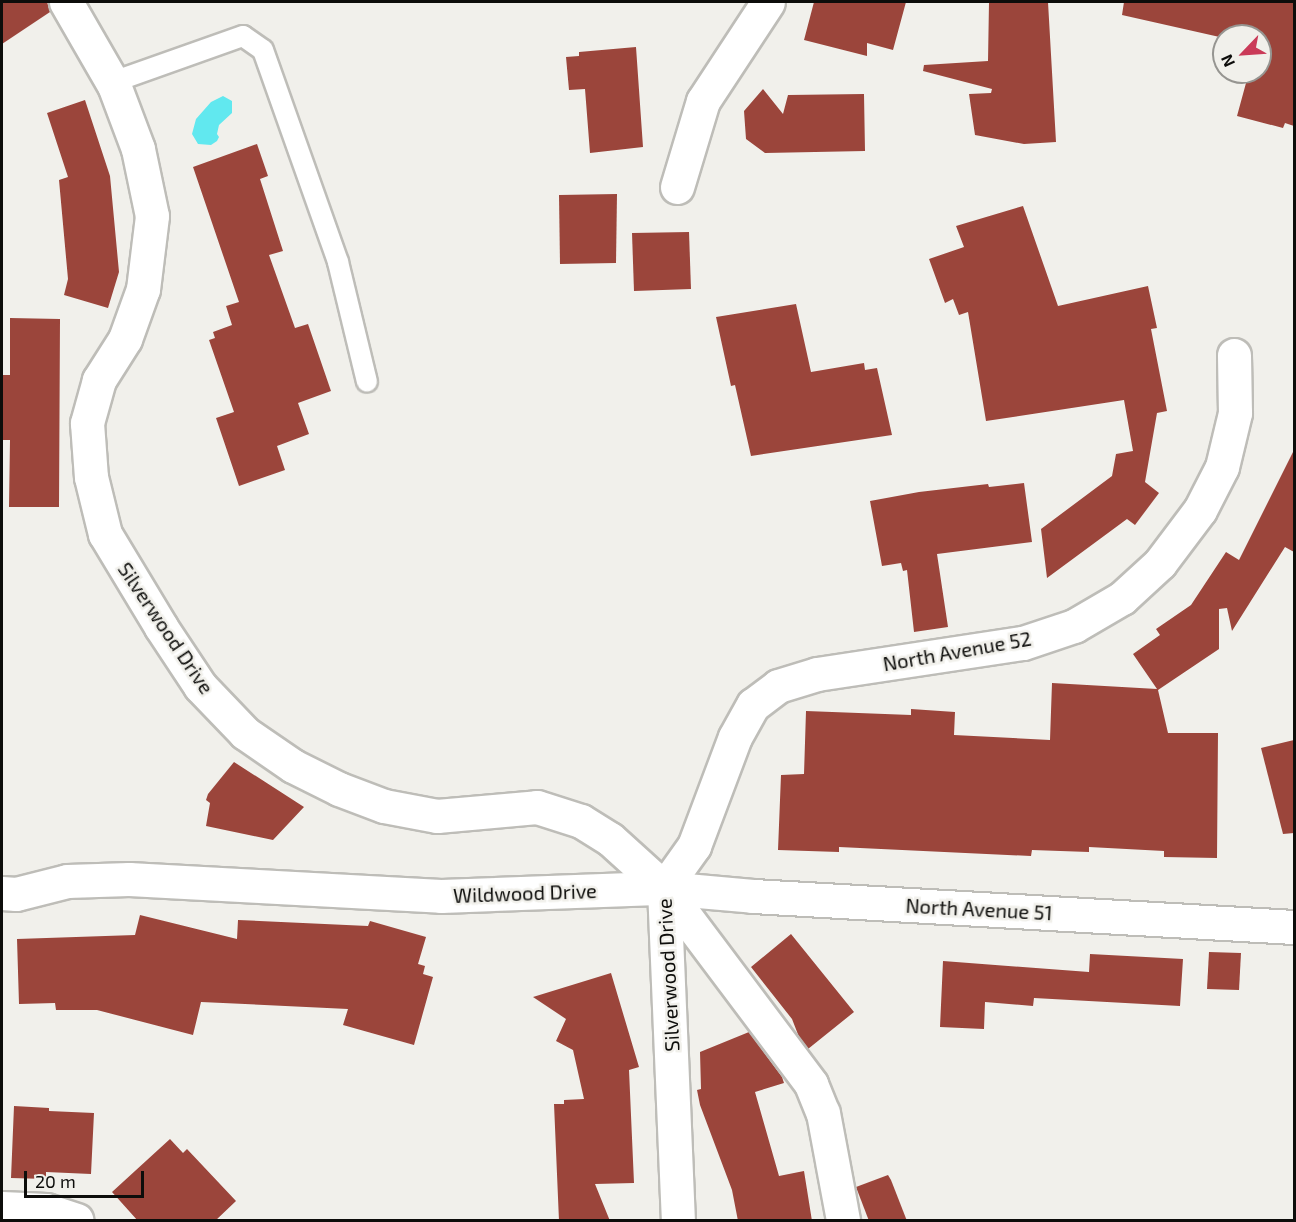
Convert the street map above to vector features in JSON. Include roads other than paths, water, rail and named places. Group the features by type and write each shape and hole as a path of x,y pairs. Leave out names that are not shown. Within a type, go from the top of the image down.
{"street":[{"name":"Silverwood Drive","path":"66,2 113,82 138,149 152,216 143,289 125,339 99,380 87,423 91,477 105,534 161,627 200,686 245,733 293,766 339,789 384,806 437,816 537,807 581,821 610,839 664,888 678,1221"},
{"path":"677,187 702,101 768,2"},
{"name":"North Avenue 52","path":"664,888 694,846 735,737 753,705 778,686 817,674 1023,643 1074,626 1122,598 1160,563 1200,510 1222,467 1235,413 1234,355"},
{"name":"Wildwood Drive","path":"2,893 16,894 67,881 129,879 441,896 664,888"},
{"path":"664,888 811,1084 823,1113 843,1221"},
{"name":"North Avenue 51","path":"664,888 753,896 1294,927"},
{"path":"2,1208 46,1210 76,1221"}],"lane":[{"path":"113,82 243,36 263,50 338,262 367,382"}],"water":[{"path":"223,96 232,101 232,113 219,125 217,141 211,145 198,144 192,134 196,119 211,102"}]}
